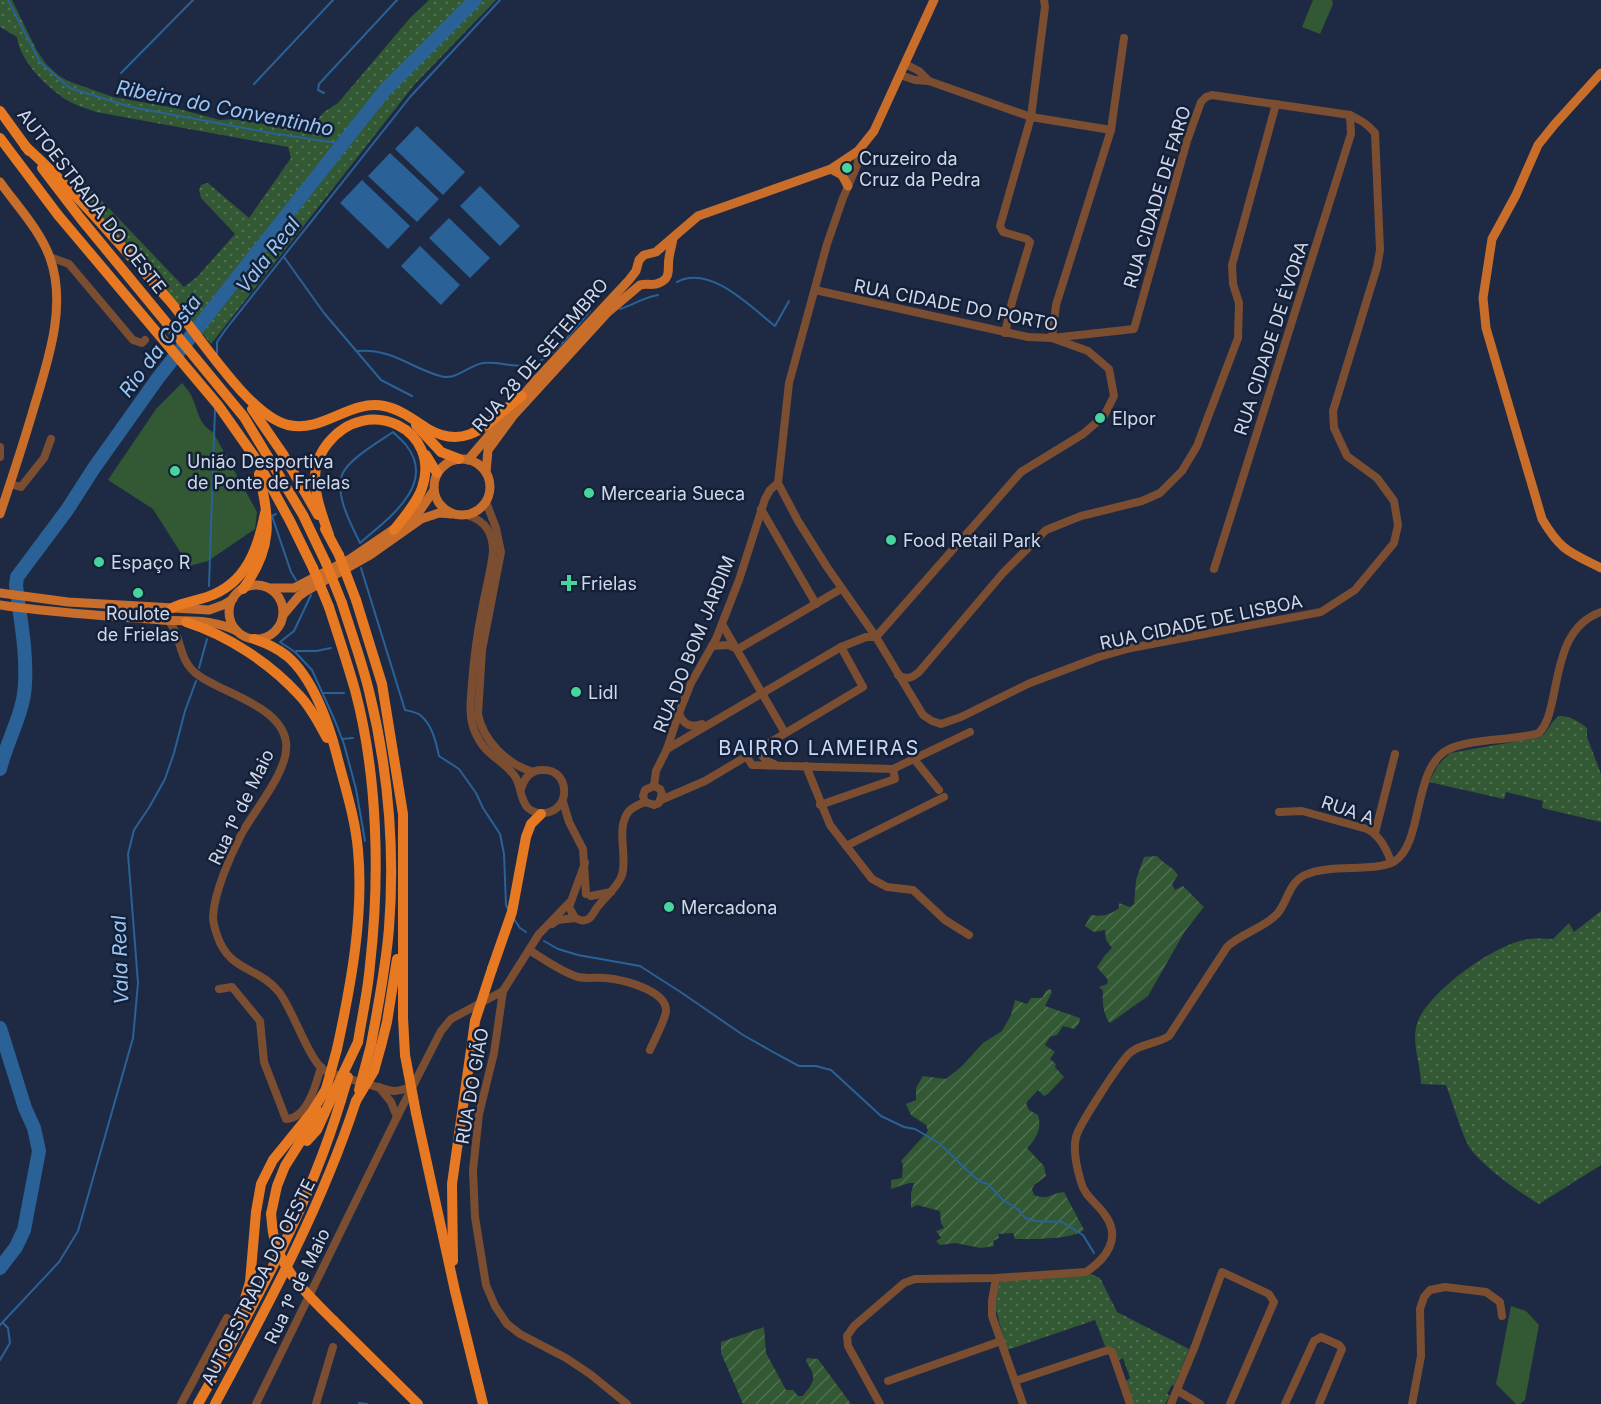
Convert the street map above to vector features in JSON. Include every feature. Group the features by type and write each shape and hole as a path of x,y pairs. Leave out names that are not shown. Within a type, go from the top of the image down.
{"highway":[{"name":"AUTOESTRADA DO OESTE","path":"0,111 81,219 244,417 303,516 326,563 342,603 369,690 379,738 390,835 389,927 374,1071 356,1101 328,1178 304,1233 278,1287 215,1404"},
{"name":"AUTOESTRADA DO OESTE","path":"0,138 58,215 218,405 255,459 290,521 329,607 355,691 370,778 376,835 377,882 370,967 358,1042 333,1095 315,1173 231,1348 198,1404"},
{"path":"25,146 56,174 169,300 243,393 283,454 329,535 356,600 382,684 403,814 405,1055 455,1291 483,1404"},
{"path":"243,393 263,413 288,425 315,424 353,408 367,405 383,406 448,437 466,436 485,427 522,396"},
{"path":"408,416 441,452 464,460"},
{"path":"329,535 318,501 316,468 324,448 336,434 355,422 371,418 394,422 417,442 437,473"},
{"path":"394,530 417,500 424,478 424,459 417,442"},
{"path":"243,589 261,560 268,533 255,459"},
{"path":"172,608 208,597 236,580 253,557 265,513"},
{"path":"186,622 206,628 234,642 276,674 301,696 336,751"},
{"path":"254,639 275,648 297,666 322,710 336,751 355,826 358,851 356,944 349,995 337,1049 333,1095 317,1130 285,1167 277,1186 271,1214 274,1238 284,1262 298,1282 418,1404"},
{"path":"455,1291 452,1184 476,1021 512,912 526,837 531,824 546,813"},
{"path":"376,1046 387,1022 404,902"},
{"path":"231,1348 237,1320 250,1282 256,1212 261,1184 273,1160 312,1112 333,1095"}],"main road":[{"name":"RUA 28 DE SETEMBRO","path":"464,460 636,271 639,260 644,255 656,252 698,216 831,169 858,151 874,131 934,0"},
{"path":"1601,73 1554,125 1527,165 1516,195 1492,239 1483,298 1486,328 1542,519 1553,538 1566,551 1601,568"},
{"path":"831,169 842,175 848,186"},
{"path":"0,182 38,235 50,257 54,274 55,310 52,337 43,377 0,514"},
{"name":"RUA 28 DE SETEMBRO","path":"486,472 488,450 513,416 608,312 632,291 646,283 654,285 666,279 669,273 668,261 673,238"},
{"path":"656,252 668,261"},
{"path":"636,271 640,279 646,283"},
{"path":"0,588 11,592 106,603 209,610 233,599 243,589 260,586 285,589 300,585 350,559 419,512 434,490 437,473 451,461 464,460 481,467 486,472 490,487 486,502 481,508 467,515 439,513 421,519 370,555 299,596 283,615 277,630 270,635 254,639 209,621 186,622 100,614 73,615 5,606"},
{"path":"434,490 439,504 452,514"},
{"path":"269,588 280,600 283,615"},
{"path":"0,593 69,604 100,614"},
{"path":"0,598 69,604 106,603"},
{"path":"233,599 230,616 237,631"}],"street":[{"path":"1005,333 1030,242 1003,231 1000,226 1031,117 1044,0"},
{"path":"1052,338 1056,305 1111,130 1124,38"},
{"path":"905,64 919,71 929,81"},
{"path":"900,75 915,80 929,81 1031,117 1111,130"},
{"name":"RUA CIDADE DE FARO","path":"1052,338 1134,329 1186,141 1201,102 1206,97 1212,95 1350,115 1370,126 1375,133"},
{"path":"897,675 911,678 920,672 1004,573 1046,530 1081,516 1142,501 1160,493 1182,471 1197,446 1238,338 1239,303 1233,284 1232,265 1276,104"},
{"name":"RUA CIDADE DE ÉVORA","path":"1214,569 1351,134 1350,115"},
{"name":"RUA CIDADE DE LISBOA","path":"778,483 798,521 841,589 876,637 923,715 941,724 961,717 1030,683 1099,657 1131,648 1321,612 1355,590 1394,543 1398,525 1394,501 1377,478 1347,456 1334,428 1333,411 1377,267 1380,250 1375,133"},
{"path":"778,483 789,383 827,244 858,163 858,151"},
{"path":"50,257 69,264 133,339 142,343 146,340"},
{"name":"RUA CIDADE DO PORTO","path":"815,290 1005,333 1052,338 1088,351 1109,369 1114,396 1104,416 1083,434 1021,472 876,637"},
{"path":"10,484 21,487 44,458 51,439"},
{"path":"0,447 0,457"},
{"name":"RUA DO BOM JARDIM","path":"661,800 662,794 657,788 656,771 668,748 692,683 712,646 740,580 761,508 770,490 778,483"},
{"path":"486,502 496,528 501,552 484,641 479,724 490,743 518,766 533,772"},
{"path":"761,508 816,604"},
{"path":"467,515 475,517 486,526 492,537 494,552 477,640 471,702 472,723 481,744 490,756 515,776 526,806 533,811 546,813 569,822"},
{"path":"738,649 841,589"},
{"path":"880,1404 848,1347 848,1335 854,1326 904,1283 915,1279 996,1278 1086,1272 1104,1258 1110,1248 1112,1227 1081,1183 1076,1140 1080,1128 1118,1067 1134,1050 1169,1036 1227,947 1235,939 1278,913 1293,884 1304,875 1322,870 1392,862 1399,857 1406,847 1424,786 1438,759 1451,749 1539,733 1545,726 1549,715 1562,652 1567,642 1572,633 1601,612"},
{"name":"Rua 1º de Maio","path":"168,620 175,630 180,651 186,663 197,675 256,706 274,719 282,730 286,742 285,756 280,769 240,836 216,898 213,918 219,942 231,960 267,981 278,991 321,1067"},
{"path":"722,624 785,733"},
{"path":"668,748 841,647 876,637"},
{"path":"712,646 728,645 738,649"},
{"path":"645,802 654,805 705,781 863,687 841,647"},
{"path":"679,714 681,720 691,726 712,721"},
{"path":"747,757 752,765 893,769 970,732"},
{"path":"757,750 767,762 778,766"},
{"path":"1375,833 1395,754"},
{"path":"846,846 941,793 914,759"},
{"path":"806,766 830,825 879,884 913,890 945,920 969,935"},
{"path":"820,805 895,779 893,769"},
{"path":"521,789 527,776 533,772 548,770 560,778 565,788 562,802 583,849 588,895 594,900 596,909 588,920 575,918 558,920 539,934"},
{"path":"657,788 676,793"},
{"name":"RUA DO BOM JARDIM","path":"596,909 618,884 622,875 624,858 622,838 629,811 645,802 643,796 645,790 657,788"},
{"path":"546,813 562,802"},
{"name":"RUA A","path":"1279,812 1302,811 1375,833 1392,862"},
{"path":"575,918 570,911 570,901 585,863"},
{"path":"404,1103 441,1031 452,1019 503,991 539,934 570,901 579,894 611,892"},
{"path":"529,950 579,977 592,976 626,981 659,997 666,1012 650,1050"},
{"path":"219,989 232,987 260,1021 264,1062 286,1119 297,1116 304,1109 314,1090 321,1067 324,1070 396,1091 412,1087"},
{"name":"RUA DO GIÃO","path":"503,991 494,1053 479,1114 473,1170 475,1217 486,1286 507,1324 520,1334 566,1358 627,1404"},
{"path":"379,1087 391,1102 397,1118"},
{"path":"396,1091 404,1103"},
{"path":"391,1102 404,1103"},
{"name":"Rua 1º de Maio","path":"256,1404 404,1103"},
{"path":"1171,1404 1178,1391 1222,1272 1269,1294 1274,1302 1230,1404"},
{"path":"996,1278 992,1316 1023,1404"},
{"path":"1412,1404 1421,1356 1420,1309 1424,1297 1430,1290 1445,1287 1486,1292 1500,1302 1502,1316"},
{"path":"181,1404 227,1318"},
{"path":"1286,1404 1314,1341 1321,1337 1339,1345 1341,1353 1319,1404"},
{"path":"888,1381 1001,1341"},
{"path":"316,1404 333,1347"},
{"path":"1015,1381 1108,1350 1112,1353 1130,1404"},
{"path":"1178,1391 1200,1404"}],"green space":[{"path":"0,0 12,0 37,51 46,64 68,81 113,97 175,108 220,120 236,119 302,131 310,128 324,112 338,103 410,18 429,0 496,0 414,85 211,344 173,299 69,187 80,178 184,287 197,277 235,234 201,198 199,190 201,185 208,183 249,218 291,158 288,147 96,112 76,105 58,94 35,72 23,55 17,37 0,27"},
{"path":"1313,0 1332,0 1333,4 1320,34 1302,27"},
{"name":"União Desportiva de Ponte de Frielas","path":"182,383 191,395 204,425 213,432 257,512 255,529 208,561 189,566 153,509 108,480 156,409"},
{"path":"1559,716 1574,719 1587,728 1587,737 1601,774 1601,822 1542,808 1543,801 1506,792 1504,799 1429,782 1438,765 1450,753 1541,737"},
{"path":"1157,856 1178,875 1172,884 1175,890 1183,886 1204,907 1185,931 1148,996 1110,1023 1104,1012 1103,991 1099,987 1107,984 1108,980 1097,967 1112,948 1106,940 1105,930 1094,932 1085,926 1091,915 1109,914 1119,908 1119,903 1130,907 1134,904 1136,880 1144,857"},
{"path":"1601,911 1601,1165 1539,1204 1499,1176 1472,1151 1464,1136 1446,1085 1421,1084 1415,1044 1416,1029 1425,1009 1436,996 1466,969 1483,958 1516,942 1553,939 1569,923 1574,932"},
{"path":"1050,989 1052,992 1045,1006 1080,1018 1074,1029 1063,1026 1057,1035 1050,1037 1045,1045 1055,1052 1050,1059 1064,1077 1048,1094 1044,1096 1038,1090 1026,1103 1029,1110 1038,1115 1039,1125 1036,1136 1027,1148 1044,1166 1046,1176 1032,1189 1034,1195 1043,1197 1064,1192 1084,1230 1070,1236 1041,1239 1015,1239 1013,1233 998,1234 999,1238 993,1241 994,1246 981,1248 955,1243 940,1245 936,1241 941,1238 936,1231 944,1228 940,1211 917,1205 911,1208 914,1183 891,1189 891,1180 902,1178 903,1164 901,1161 928,1131 926,1125 911,1115 906,1104 916,1100 916,1088 923,1076 946,1079 961,1067 983,1043 1002,1031 1011,1015 1015,1000 1027,1004 1031,998 1042,998"},
{"path":"1089,1273 1100,1278 1117,1312 1189,1349 1174,1386 1172,1385 1167,1394 1170,1396 1165,1404 1134,1404 1126,1381 1130,1378 1123,1358 1119,1360 1113,1349 1105,1346 1095,1320 1007,1350 995,1306 1000,1279"},
{"path":"1511,1306 1526,1311 1539,1325 1525,1400 1520,1404 1516,1404 1496,1384"},
{"path":"764,1327 766,1353 786,1390 793,1390 798,1396 803,1396 813,1379 807,1358 818,1359 851,1404 743,1404 721,1353 721,1342"}],"water":[{"path":"417,126 465,172 443,195 395,149"},
{"path":"390,153 439,199 417,222 368,176"},
{"path":"362,180 410,226 388,249 340,203"},
{"path":"480,186 520,226 500,246 460,206"},
{"path":"449,218 490,258 470,278 429,238"},
{"path":"420,246 460,285 441,305 401,266"}],"waterway":[{"name":"Ribeira do Conventinho","path":"8,0 40,62 70,88 131,107 343,144"},
{"path":"121,73 193,0"},
{"path":"254,84 333,0"},
{"path":"324,93 318,90 319,84 397,0"},
{"name":"Rio da Costa","path":"0,769 22,705 25,684 17,577 67,510 158,378 385,90 475,0"},
{"name":"Vala Real","path":"217,355 217,342 226,329 410,97 500,0"},
{"path":"284,257 324,313 381,380 412,396"},
{"path":"677,282 690,278 716,283 742,299 775,326 789,301"},
{"path":"620,309 658,295"},
{"path":"358,351 381,353 446,377 483,363 529,365 546,358 554,351 590,311"},
{"name":"Vala Real","path":"209,586 215,409"},
{"path":"393,432 406,445 414,460 416,474 412,488 405,500 383,524 360,543 342,501 340,483 342,475 357,457 393,432"},
{"path":"276,514 272,516 291,572 296,580"},
{"path":"361,568 405,710 418,714 428,723 439,756 459,769 500,834 504,854 508,909"},
{"path":"311,595 294,631 280,642 295,652 312,670 335,721 344,744 356,789 365,841"},
{"name":"Vala Real","path":"199,668 207,639"},
{"path":"296,651 331,648"},
{"name":"Vala Real","path":"0,1325 59,1262 78,1231 133,1038 138,983 128,854 134,830 165,779 196,681"},
{"path":"323,693 344,693"},
{"path":"342,739 353,738"},
{"path":"514,919 526,932"},
{"path":"544,941 558,949 578,955 640,966 743,1035 773,1052 799,1066 816,1066 831,1070 881,1116 904,1127 915,1129 939,1143 972,1175 988,1184 1003,1200 1019,1210 1025,1218 1035,1221 1062,1222 1083,1235 1094,1253"},
{"name":"Rio da Costa","path":"0,1028 25,1108 34,1128 39,1151 24,1230 16,1247 0,1268"},
{"path":"0,1360 10,1343 8,1328 3,1323"},
{"path":"359,1403 367,1404"}],"place":[{"name":"Cruzeiro da Cruz da Pedra","path":"847,168"},
{"name":"Elpor","path":"1100,418"},
{"name":"União Desportiva de Ponte de Frielas","path":"175,471"},
{"name":"Mercearia Sueca","path":"589,493"},
{"name":"Food Retail Park","path":"891,540"},
{"name":"Espaço R","path":"99,562"},
{"name":"Frielas","path":"569,583"},
{"name":"Roulote de Frielas","path":"138,593"},
{"name":"Lidl","path":"576,692"},
{"name":"Mercadona","path":"669,907"}],"district":[{"name":"BAIRRO LAMEIRAS","path":"819,748"}]}
